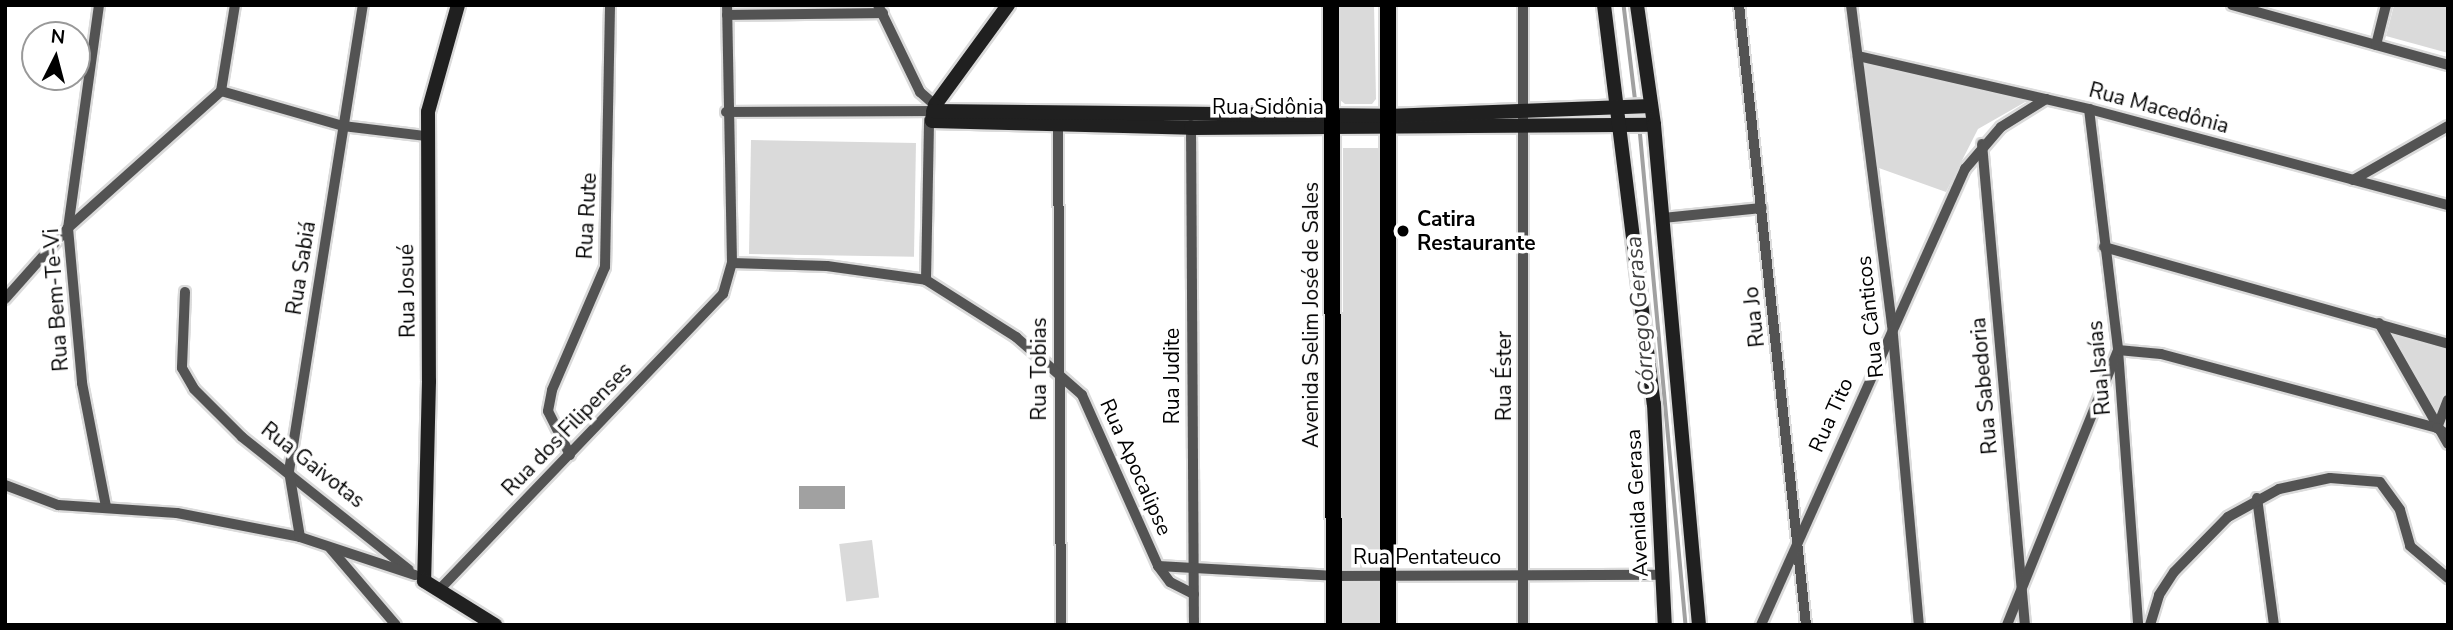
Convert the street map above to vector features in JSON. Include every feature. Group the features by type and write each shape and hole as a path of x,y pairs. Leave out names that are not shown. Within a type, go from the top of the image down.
{"main road":[{"name":"Avenida Selim José de Sales","path":"1331,5 1334,625"},
{"path":"1388,5 1388,625"}],"street":[{"name":"Rua Bem-Te-Vi","path":"99,5 68,228 82,383 106,507"},
{"path":"5,299 68,228 221,91 235,5"},
{"name":"Rua Sabiá","path":"300,537 289,471 363,5"},
{"name":"Rua Josué","path":"419,578 429,381 426,136 433,85 458,5"},
{"name":"Rua Rute","path":"570,455 548,411 552,390 605,267 610,5"},
{"path":"930,113 1008,5"},
{"name":"Rua Éster","path":"1523,5 1523,625"},
{"name":"Avenida Gerasa","path":"1604,5 1621,108 1654,404 1664,625"},
{"path":"1637,5 1649,126 1663,218 1699,625"},
{"name":"Rua Jo","path":"1739,5 1806,625"},
{"name":"Rua Cânticos","path":"1851,5 1892,324 1919,625"},
{"path":"2232,5 2448,65"},
{"path":"2376,45 2386,5"},
{"path":"732,263 726,112 727,10 880,9 930,113 926,280"},
{"name":"Rua Macedônia","path":"1858,56 2089,109 2448,205"},
{"path":"221,91 343,126 426,136"},
{"name":"Rua Tito","path":"1761,625 1892,324 1965,169 1982,144 2046,99"},
{"name":"Rua Sidônia","path":"1388,122 1647,107"},
{"name":"Rua Isaías","path":"2089,109 2118,350 2138,625"},
{"name":"Rua Sidônia","path":"726,112 1388,122 1523,128 1649,126"},
{"name":"Rua Tobias","path":"1058,119 1061,625"},
{"name":"Rua Judite","path":"1191,121 1194,625"},
{"path":"2353,180 2448,126"},
{"name":"Rua Sabedoria","path":"1982,144 2025,625"},
{"path":"1663,218 1761,208"},
{"path":"2104,247 2448,344"},
{"name":"Rua dos Filipenses","path":"438,591 723,294 732,263"},
{"name":"Rua Apocalipse","path":"732,263 827,266 926,280 1016,337 1058,371 1082,395 1100,426 1158,566 1170,582 1194,594"},
{"name":"Rua Gaivotas","path":"185,292 182,368 194,389 242,436 289,471 419,578 495,625"},
{"path":"2379,323 2448,444"},
{"path":"2007,625 2118,350 2161,354 2437,428 2448,435"},
{"path":"2437,428 2448,400"},
{"path":"2150,625 2159,595 2174,572 2228,516 2257,498 2330,478 2380,482 2400,510 2410,546 2448,578"},
{"path":"5,485 58,505 177,513 300,537 419,578"},
{"path":"2257,498 2274,625"},
{"path":"329,547 396,625"},
{"name":"Rua Apocalipse","path":"1158,566 1193,569"},
{"name":"Rua Pentateuco","path":"1193,569 1335,576 1662,575"},
{"path":"1061,611 1068,625"}],"shaded area":[{"path":"1340,5 1374,5 1376,99 1372,104 1345,104 1340,100"},
{"path":"2394,5 2448,5 2448,53 2386,36"},
{"path":"1863,64 2027,101 1978,129 1946,192 1876,167"},
{"path":"751,140 916,143 914,257 749,254"},
{"path":"1343,148 1380,148 1380,569 1343,569"},
{"path":"2387,330 2448,347 2448,389 2436,421"},
{"path":"799,486 845,486 845,509 799,509"},
{"path":"872,540 879,598 846,602 839,544"},
{"path":"1341,583 1382,583 1382,625 1341,625"}],"waterway":[{"name":"Córrego Gerasa","path":"1624,5 1636,104"},
{"name":"Córrego Gerasa","path":"1640,129 1686,625"}],"place":[{"name":"Catira Restaurante","path":"1403,231"}]}
